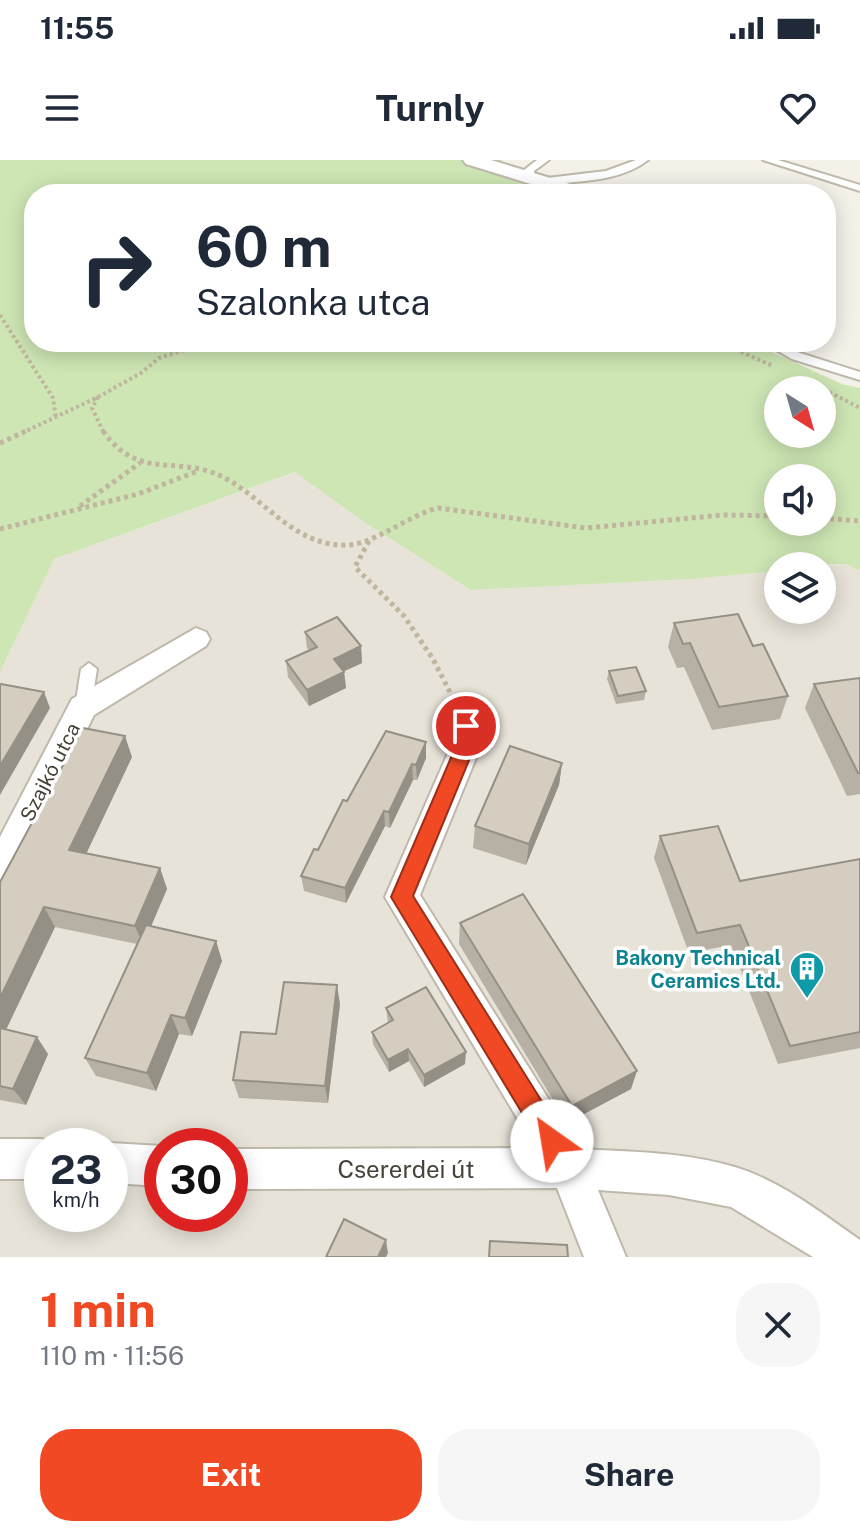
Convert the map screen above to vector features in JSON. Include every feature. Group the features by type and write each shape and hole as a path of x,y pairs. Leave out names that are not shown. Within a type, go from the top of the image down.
{"street":[{"path":"472,160 545,184"},
{"name":"Szajkó utca","path":"0,870 83,707 196,639"},
{"path":"466,726 463,753 402,897 569,1168 605,1257"},
{"path":"0,1159 24,1159"},
{"name":"Csererdei út","path":"248,1169 569,1168 669,1175 737,1188 795,1220 849,1257"}],"lane":[{"path":"544,160 529,170 534,181 611,174 643,160"},
{"path":"768,160 860,188"},
{"path":"788,352 860,376"},
{"path":"83,707 89,669"}],"path":[{"path":"0,315 53,398 56,419"},
{"path":"0,443 56,419 141,373 159,358 178,352"},
{"path":"98,397 92,408 96,425 130,458 202,469 223,477 305,539 350,545 369,540 415,514 438,508 586,528 723,515 764,516"},
{"path":"74,510 141,462"},
{"path":"0,529 138,494 202,469"},
{"path":"836,519 860,521"},
{"path":"369,540 355,567 404,616 433,659 466,726"}],"shaded area":[{"path":"296,472 364,522 471,590 764,572 764,624 836,624 836,565 846,564 860,571 860,1257 0,1257 0,672 54,559"}],"green space":[{"path":"0,160 503,160 501,162 560,179 548,184 24,184 24,352 772,352 824,376 764,376 764,448 836,448 836,381 860,388 860,571 846,564 836,564 836,552 764,552 764,572 471,590 364,522 295,472 54,559 0,672"}],"building":[{"path":"738,614 753,646 763,644 788,696 719,707 690,643 683,644 674,623"},
{"path":"337,617 361,646 334,659 344,672 307,690 286,661 317,647 305,632"},
{"path":"636,667 646,691 618,696 609,671"},
{"path":"860,678 860,773 858,773 814,684"},
{"path":"0,685 44,692 0,766"},
{"path":"83,728 125,736 69,850 160,868 135,926 44,907 0,998 0,882"},
{"path":"386,731 426,742 389,812 384,811 345,888 301,876 314,849 318,850 343,800 347,801"},
{"path":"510,746 562,763 529,844 475,826"},
{"name":"Bakony Technical Ceramics Ltd.","path":"718,826 740,881 860,859 860,1032 790,1046 740,925 697,933 660,836"},
{"path":"523,894 637,1071 572,1106 460,923"},
{"path":"146,925 216,941 185,1018 171,1015 147,1073 85,1058"},
{"path":"284,982 337,985 325,1086 233,1080 241,1032 276,1034"},
{"path":"426,987 466,1052 424,1075 408,1049 388,1060 372,1032 393,1020 386,1008"},
{"path":"0,1028 37,1037 13,1089 0,1086"},
{"path":"344,1219 386,1240 378,1257 326,1257"},
{"path":"490,1241 567,1245 568,1257 489,1257"}],"place":[{"name":"Bakony Technical Ceramics Ltd.","path":"807,1000"}],"route":[{"path":"466,726 463,753 402,897 552,1141"}]}
